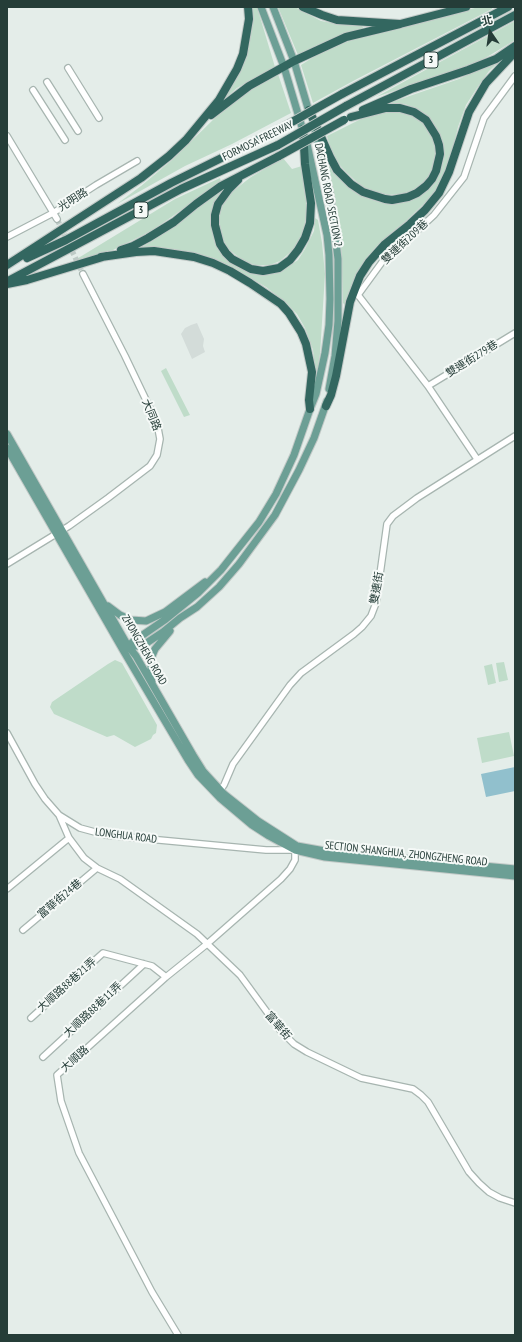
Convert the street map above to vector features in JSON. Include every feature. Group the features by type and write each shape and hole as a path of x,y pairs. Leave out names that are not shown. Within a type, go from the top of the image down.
{"highway":[{"path":"7,266 141,178 169,156 186,140 219,100 237,69 243,54 249,19 248,7"},
{"path":"303,7 337,20 400,24"},
{"path":"195,129 249,86 284,66 346,37 466,7"},
{"name":"FORMOSA FREEWAY","path":"7,266 66,240 171,182 274,132 342,94 508,7"},
{"name":"FORMOSA FREEWAY","path":"7,283 181,189 278,145 346,106 515,14"},
{"path":"7,283 27,280 133,246 174,222 221,186 367,108 411,89 454,76 496,59 515,46"},
{"path":"326,406 332,395 350,302 360,276 369,262 386,244 425,210 439,193 450,172 469,112 486,83 515,52"},
{"path":"309,110 337,170 351,184 363,192 392,200 408,197 417,193 432,179 436,171 440,154 436,136 426,120 414,112 400,108 386,108 348,118"},
{"path":"245,173 229,189 218,204 215,215 215,225 220,244 232,259 251,269 263,270 279,268 290,260 298,250 305,238 310,223 311,203 305,164 303,129"},
{"path":"101,257 154,251 194,257 213,263 230,271 281,304 289,313 301,332 306,344 312,372 309,400 310,409"}],"main road":[{"name":"DACHANG ROAD SECTION 2","path":"128,646 166,619 198,593 221,570 259,522 276,494 294,454 316,394 325,353 329,312 329,255 327,235 303,129 284,66 262,7"},
{"name":"DACHANG ROAD SECTION 2","path":"128,646 142,646 197,607 219,587 239,564 275,515 300,470 326,406 335,356 338,321 338,259 330,194 320,148 309,110 294,61 273,7"},
{"name":"ZHONGZHENG ROAD","path":"7,434 123,650 198,775 218,792 296,848"},
{"name":"ZHONGZHENG ROAD","path":"7,448 99,595 128,646 136,656 196,760 218,792"},
{"path":"99,595 110,608 120,615 131,620 146,621 165,612 221,570"},
{"path":"156,692 151,678 151,662 155,649 168,633 185,620 197,607"},
{"name":"SECTION SHANGHUA, ZHONGZHENG ROAD","path":"296,848 515,869"},
{"name":"SECTION SHANGHUA, ZHONGZHENG ROAD","path":"296,848 324,857 515,876"}],"street":[{"path":"68,68 100,118"},
{"name":"雙連街209巷","path":"478,459 428,386 358,295 385,258 406,242 434,215 464,177 484,118 515,76"},
{"path":"47,82 78,131"},
{"path":"33,90 65,140"},
{"path":"7,136 57,219"},
{"name":"光明路","path":"7,237 53,213 137,161"},
{"name":"大同路","path":"7,564 60,532 108,498 150,466 157,455 160,439 157,423 125,356 82,274"},
{"name":"雙連街279巷","path":"428,386 515,333"},
{"name":"雙連街","path":"218,792 232,764 300,673 354,634 371,616 376,603 387,524 393,516 404,507 515,436"},
{"name":"LONGHUA ROAD","path":"7,733 45,799 59,815 80,828 106,835 266,850 296,848"},
{"name":"富華街","path":"59,815 69,838 84,858 97,868 120,879 197,934 240,975 280,1030 294,1044 307,1052 361,1078 413,1089 428,1102 469,1172 489,1192 500,1198 515,1203"},
{"path":"7,889 69,838"},
{"name":"大順路","path":"178,1335 152,1292 78,1153 61,1101 57,1075 166,977 207,944 281,879 290,869 295,860 296,848"},
{"name":"富華街24巷","path":"24,930 97,868"},
{"name":"大順路88巷21弄","path":"31,1018 103,953 144,964"},
{"path":"144,964 152,966 166,977"},
{"name":"大順路88巷11弄","path":"43,1057 144,964"}],"shaded area":[{"path":"197,323 204,339 203,346 205,352 192,359 181,334 185,328"}],"green space":[{"path":"253,7 257,7 275,67 237,88 219,104 247,55 253,21"},
{"path":"278,7 295,7 321,21 362,26 364,29 335,38 298,55"},
{"path":"479,7 492,7 492,9 313,103 301,65 315,56 353,39"},
{"path":"515,21 515,40 487,57 472,65 376,97"},
{"path":"504,57 489,71 466,105 458,127 449,165 436,192 374,249 364,263 353,284 346,306 343,303 341,244 327,158 344,183 356,193 367,198 382,203 395,204 413,199 423,194 433,185 439,174 444,158 443,144 431,120 414,108 405,104 389,103 459,79"},
{"path":"278,74 291,113 232,144 185,166 117,204 172,160 218,115 234,102 264,81"},
{"path":"382,112 399,112 411,115 421,121 429,131 435,144 433,167 427,179 418,188 405,194 385,195 365,188 346,172 337,162 330,147 327,136 365,117"},
{"path":"283,158 292,169 302,166 306,192 307,213 302,238 293,250 280,261 270,265 255,265 244,261 228,249 223,241 220,230 219,216 228,195 251,177"},
{"path":"220,178 221,182 153,230 113,250 75,260 175,199"},
{"path":"226,187 216,200 211,214 215,242 227,259 237,267 253,273 268,274 286,268 298,260 314,231 315,218 318,220 325,274 320,354 316,378 313,350 305,328 297,314 266,287 217,260 178,250 141,248 178,224 210,197"},
{"path":"166,368 190,415 184,417 161,371"},
{"path":"115,660 122,663 157,725 156,733 151,739 135,747 114,735 107,737 54,714 50,707 52,702"},
{"path":"504,662 508,680 499,682 496,663"},
{"path":"492,664 496,683 488,685 484,666"},
{"path":"509,732 514,756 482,763 477,738"}],"water":[{"path":"515,767 515,791 486,797 481,774"}],"tunnel":[{"path":"57,219 83,274"}]}
